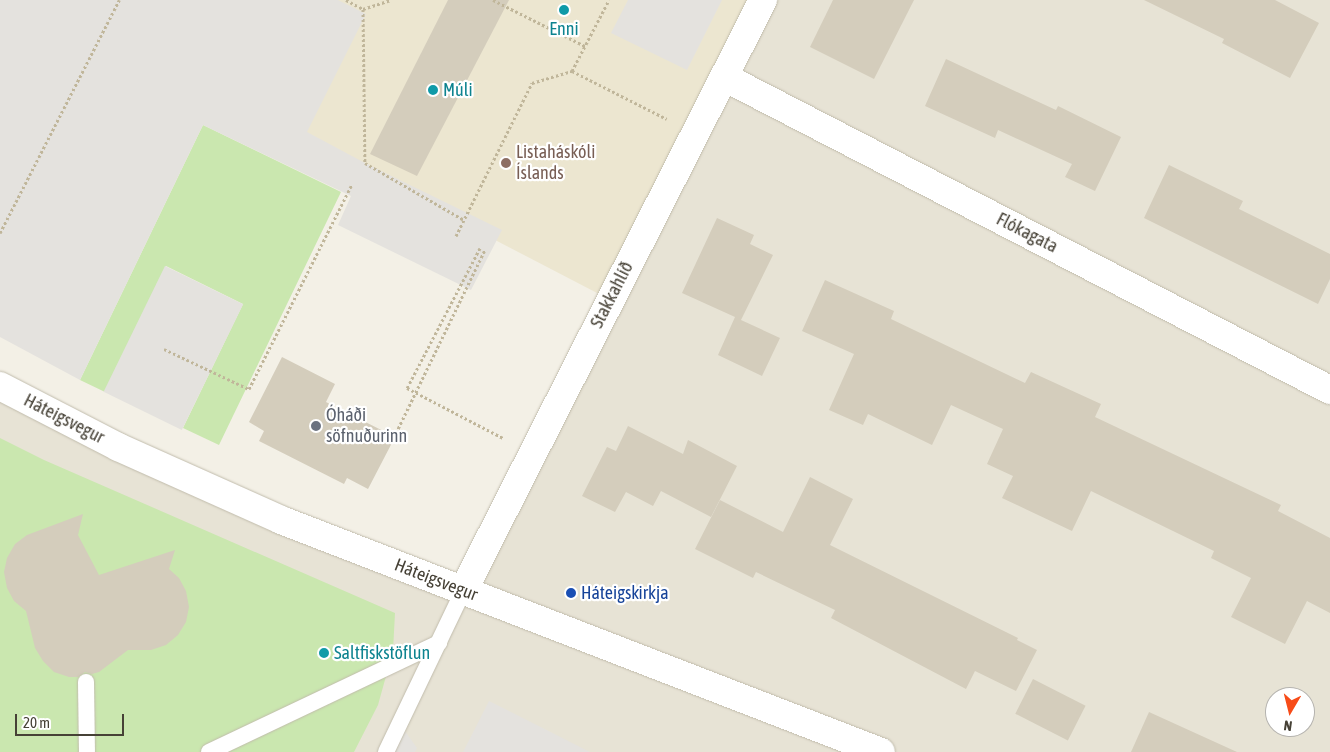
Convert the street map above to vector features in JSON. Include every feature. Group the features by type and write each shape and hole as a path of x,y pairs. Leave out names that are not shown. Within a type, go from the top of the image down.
{"street":[{"name":"Stakkahlíð","path":"463,591 763,0"},
{"name":"Flókagata","path":"724,76 1330,390"},
{"name":"Háteigsvegur","path":"0,386 118,447 281,520 881,752"}],"lane":[{"path":"386,752 463,591"},
{"path":"209,752 439,643"},
{"path":"86,682 87,752"}],"path":[{"path":"0,233 119,0"},
{"path":"346,0 363,9 391,0"},
{"path":"493,0 585,46"},
{"path":"572,71 609,0"},
{"path":"363,9 365,163 464,220"},
{"path":"456,236 532,83 572,71 695,133"},
{"path":"164,348 249,389 352,184"},
{"path":"480,248 407,388 532,452"},
{"path":"396,433 485,250"}],"shaded area":[{"path":"0,0 338,0 366,14 307,132 365,163 502,230 471,290 338,225 351,196 203,125 80,380 0,337"},
{"name":"Listaháskóli Íslands","path":"111,0 749,0 599,294 95,32"},
{"path":"628,0 722,0 687,70 611,33"},
{"path":"756,0 1330,0 1330,752 0,752 0,384 461,586"},
{"path":"165,266 243,304 182,430 104,392"},
{"path":"489,701 590,752 463,752"},
{"path":"402,727 417,748 415,752 389,752"}],"green space":[{"path":"203,125 341,192 219,445 183,428 243,304 166,266 105,392 80,380"},
{"path":"0,438 44,460 395,613 393,651 378,705 354,752 0,752"}],"building":[{"name":"Múli","path":"448,0 509,0 417,176 370,154"},
{"path":"833,0 914,0 874,79 810,47"},
{"path":"1144,0 1275,0 1319,23 1290,78 1222,43 1224,39"},
{"path":"946,59 1056,110 1058,106 1121,137 1095,191 1065,177 1072,164 998,130 995,138 925,106"},
{"path":"1169,165 1243,201 1239,209 1330,254 1330,279 1318,304 1144,218"},
{"path":"717,218 754,235 750,244 773,255 741,320 780,338 762,376 718,355 735,317 682,293"},
{"path":"825,280 894,311 891,319 1025,383 1031,372 1101,404 1095,417 1281,505 1278,511 1330,538 1330,613 1307,601 1285,644 1231,617 1251,578 1211,558 1214,551 1091,491 1072,531 1002,498 1013,476 987,464 1003,429 951,405 932,445 868,414 863,425 829,410 854,354 802,331"},
{"name":"Óháði söfnuðurinn","path":"282,357 335,384 326,402 395,437 368,489 347,478 344,484 259,441 264,431 249,422"},
{"path":"628,426 683,454 688,440 737,466 711,517 661,491 653,506 626,492 615,512 582,496 607,447 616,451"},
{"path":"810,477 853,499 830,545 1018,638 1017,640 1037,650 1016,691 975,671 966,689 831,618 835,610 756,572 753,578 695,549 720,500 783,532"},
{"path":"83,514 78,535 99,575 175,550 169,569 179,578 186,591 189,607 186,622 178,635 166,645 151,650 128,650 99,672 92,674 85,672 78,677 69,677 54,672 43,661 35,648 26,611 14,601 7,588 4,572 7,558 15,544 27,535"},
{"path":"1033,679 1086,706 1068,741 1015,714"},
{"path":"1149,712 1237,752 1131,752"}],"place":[{"name":"Enni","path":"564,10"},
{"name":"Múli","path":"433,90"},
{"name":"Listaháskóli Íslands","path":"506,163"},
{"name":"Óháði söfnuðurinn","path":"316,426"},
{"name":"Háteigskirkja","path":"571,593"},
{"name":"Saltfiskstöflun","path":"324,653"}]}
